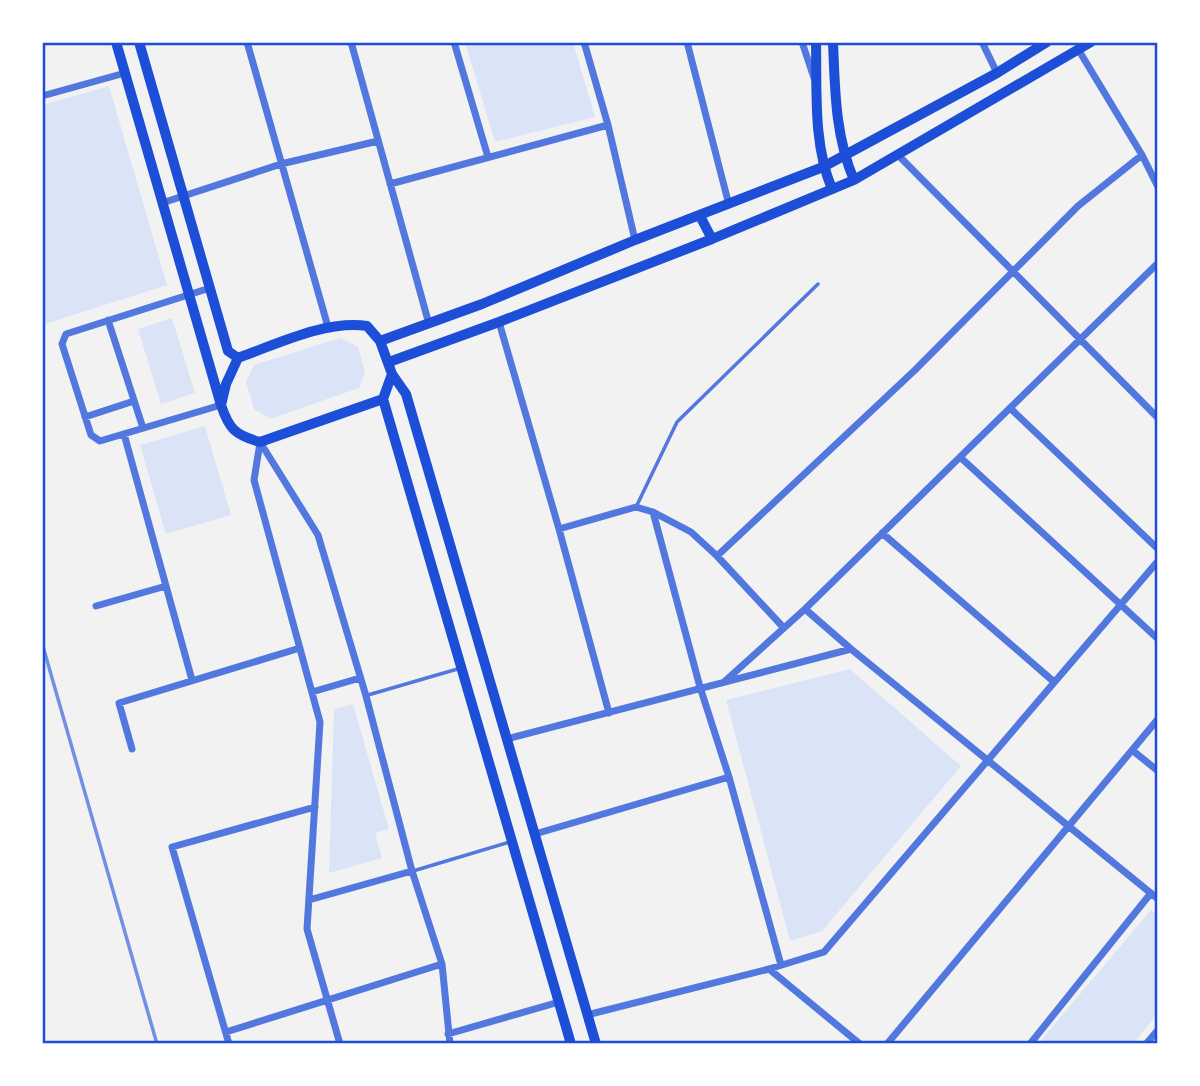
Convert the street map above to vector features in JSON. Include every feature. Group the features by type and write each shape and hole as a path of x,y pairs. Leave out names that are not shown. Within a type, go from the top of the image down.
{"main road":[{"path":"116,42 227,423 240,436 260,442 383,399"},
{"path":"139,42 228,351 238,358"},
{"path":"816,42 823,167 832,189"},
{"path":"833,42 837,116 843,156 854,180"},
{"path":"380,341 482,304 635,240 823,167 997,73 1047,42"},
{"path":"389,362 712,239 854,180 1091,42"},
{"path":"700,216 712,239"},
{"path":"617,248 627,271"},
{"path":"222,405 226,384 238,358 328,327 349,324 367,326 380,341 392,374 407,394 596,1044"},
{"path":"392,374 383,399 571,1044"}],"street":[{"path":"247,42 328,327"},
{"path":"351,42 429,324"},
{"path":"454,42 488,157"},
{"path":"584,42 608,125 635,240"},
{"path":"687,42 729,205"},
{"path":"802,42 817,86"},
{"path":"982,42 997,73"},
{"path":"1078,48 1154,171 1158,187"},
{"path":"42,96 125,73"},
{"path":"390,184 608,125"},
{"path":"162,203 281,164 378,141"},
{"path":"898,155 1158,418"},
{"path":"716,556 915,370 1078,206 1142,155"},
{"path":"724,682 805,609 1158,262"},
{"path":"210,288 66,334 62,344 91,435 100,441 222,405"},
{"path":"108,320 143,428"},
{"path":"499,322 609,713"},
{"path":"85,417 134,401"},
{"path":"1010,408 1158,549"},
{"path":"124,434 192,680"},
{"path":"260,442 254,480 320,722 307,929 340,1044"},
{"path":"260,442 318,535 366,696 412,871 442,964 450,1044"},
{"path":"960,457 1158,639"},
{"path":"559,529 636,507 653,512 691,532 783,627"},
{"path":"653,512 700,687 729,776 781,965"},
{"path":"882,533 1053,681"},
{"path":"587,1015 769,969 824,952 1158,561"},
{"path":"96,606 166,586"},
{"path":"805,609 1158,899"},
{"path":"132,749 118,703 300,648"},
{"path":"507,739 851,649"},
{"path":"312,692 360,678"},
{"path":"887,1044 1158,719"},
{"path":"1132,750 1158,771"},
{"path":"535,834 729,776"},
{"path":"229,1044 172,847 315,807"},
{"path":"309,900 412,871"},
{"path":"1030,1044 1151,892"},
{"path":"226,1032 442,964"},
{"path":"769,969 860,1044"},
{"path":"448,1034 559,1002"},
{"path":"1146,1044 1158,1030"}],"lane":[{"path":"636,507 677,422 818,284"},
{"path":"366,696 462,667"},
{"path":"412,871 512,842"}],"shaded area":[{"path":"465,42 573,42 595,117 495,142"},
{"path":"109,86 167,285 42,325 42,105"},
{"path":"172,318 195,393 161,404 138,329"},
{"path":"340,338 358,347 365,372 359,388 270,419 254,409 246,382 254,365"},
{"path":"205,426 231,515 166,534 140,445"},
{"path":"850,669 961,766 822,931 790,941 726,700"},
{"path":"353,704 389,829 375,833 382,858 329,873 334,709"},
{"path":"1151,910 1158,916 1158,1013 1133,1044 1047,1044 1042,1039"}],"railway":[{"path":"42,643 157,1044"}]}
